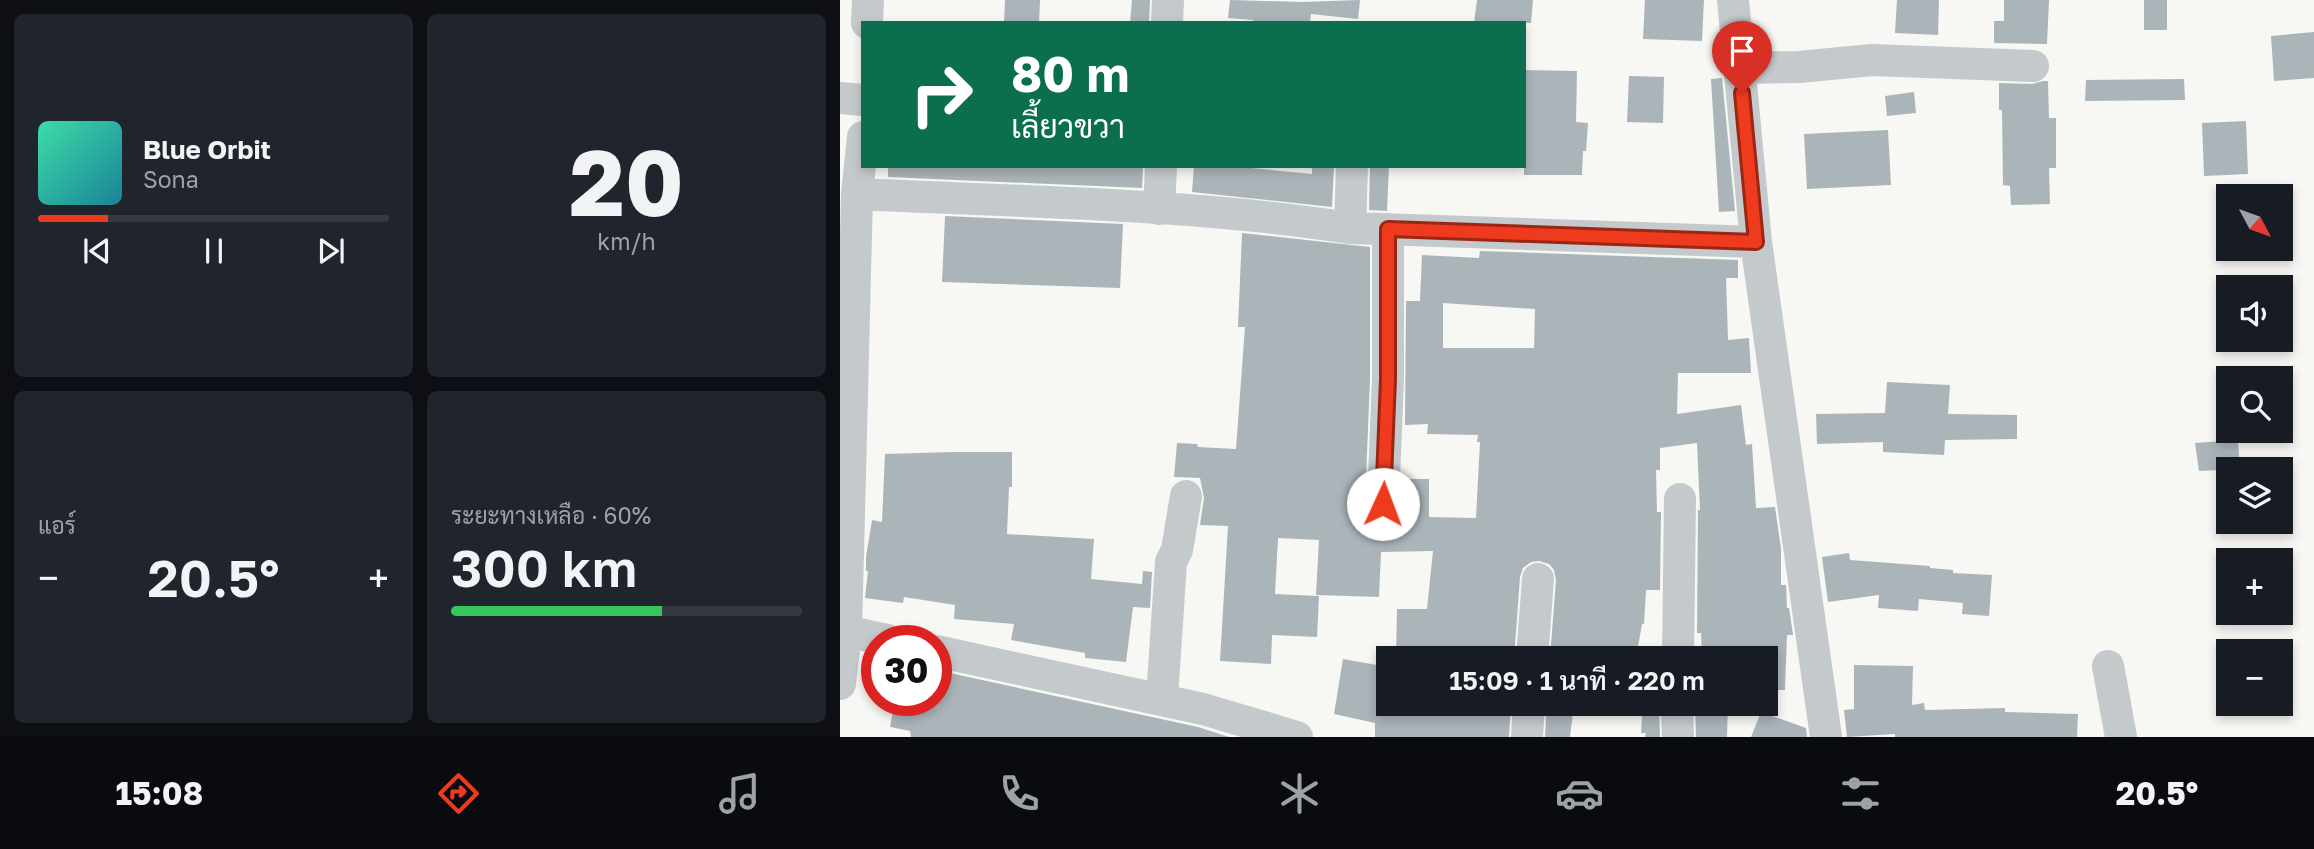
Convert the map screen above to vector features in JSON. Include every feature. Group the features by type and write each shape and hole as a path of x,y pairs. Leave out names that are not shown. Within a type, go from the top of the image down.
{"street":[{"path":"867,21 868,0"},
{"path":"1167,21 1168,0"},
{"path":"1733,0 1756,242 1826,737"},
{"path":"1740,68 1799,67 1872,60 2033,65"},
{"path":"840,98 861,100"},
{"path":"840,684 853,180 861,146"},
{"path":"1159,209 1161,168"},
{"path":"1350,228 1352,168"},
{"path":"853,180 1304,220 1350,228 1756,242"},
{"path":"1383,504 1388,379 1388,229"},
{"path":"1162,699 1171,562 1177,550 1186,496"},
{"path":"1678,646 1680,499"},
{"path":"1533,646 1538,579"},
{"path":"843,631 861,635"},
{"path":"952,654 1162,699 1203,709 1283,735"},
{"path":"2108,666 2121,737"},
{"path":"1527,737 1528,716"},
{"path":"1677,716 1678,737"}],"building":[{"path":"1005,0 1040,0 1039,21 1004,21"},
{"path":"1132,0 1150,0 1149,21 1130,21"},
{"path":"1230,0 1360,0 1358,19 1311,14 1310,21 1228,18"},
{"path":"1477,0 1533,0 1531,23 1474,21"},
{"path":"1645,0 1704,0 1702,41 1643,39"},
{"path":"1897,0 1939,0 1938,35 1895,33"},
{"path":"2004,0 2049,0 2047,44 1994,43 1994,21 2004,21"},
{"path":"2144,0 2167,0 2167,30 2144,30"},
{"path":"2314,32 2314,78 2274,81 2271,36"},
{"path":"1526,70 1577,71 1576,122 1588,123 1582,175 1524,175"},
{"path":"1629,76 1664,77 1663,123 1627,122"},
{"path":"1722,78 1735,211 1719,212 1711,79"},
{"path":"2184,79 2185,100 2085,101 2086,80"},
{"path":"2048,81 2049,118 2056,118 2056,168 2049,168 2050,204 2011,205 2010,186 2003,185 1999,83 2032,84"},
{"path":"1914,92 1916,113 1887,116 1885,96"},
{"path":"2246,121 2248,174 2204,176 2202,123"},
{"path":"1888,130 1891,185 1807,189 1804,134"},
{"path":"888,168 1143,168 1142,188 888,177"},
{"path":"1194,168 1250,168 1312,174 1312,168 1334,168 1332,207 1192,192"},
{"path":"1370,168 1389,168 1387,211 1369,210"},
{"path":"945,216 1123,224 1120,288 942,282"},
{"path":"1242,233 1370,247 1370,379 1365,503 1367,513 1382,522 1392,520 1399,513 1402,479 1429,479 1429,517 1476,518 1480,442 1477,442 1478,435 1427,434 1428,424 1405,425 1406,301 1420,301 1422,255 1479,258 1480,251 1738,260 1738,278 1726,278 1728,340 1749,338 1751,373 1678,373 1677,414 1741,405 1746,445 1752,444 1756,508 1775,507 1781,549 1781,585 1786,585 1787,608 1793,635 1787,635 1785,690 1778,690 1778,646 1702,646 1701,633 1697,633 1700,510 1697,443 1660,448 1660,470 1656,470 1657,512 1661,512 1660,590 1646,590 1644,624 1638,646 1551,646 1556,580 1554,570 1549,564 1539,561 1531,562 1523,568 1520,577 1515,646 1396,646 1397,609 1427,609 1433,551 1381,552 1379,597 1316,595 1319,540 1278,538 1275,594 1319,596 1317,637 1272,635 1271,664 1220,661 1228,526 1200,525 1204,498 1200,478 1174,477 1177,443 1236,449 1245,327 1238,327","holes":["1443,303 1535,309 1534,348 1443,348"]},
{"path":"1887,382 1950,385 1948,414 2017,415 2017,439 1945,440 1944,455 1883,452 1883,442 1817,444 1816,414 1885,413"},
{"path":"2195,443 2238,443 2239,457 2216,457 2216,470 2199,471"},
{"path":"1012,452 1012,487 1009,487 1007,534 1094,539 1091,579 1142,584 1143,571 1152,572 1150,608 1133,607 1126,662 1085,658 1085,653 1011,640 1014,624 954,619 955,605 904,597 903,603 865,598 868,571 866,557 872,520 882,522 885,454"},
{"path":"1849,553 1850,560 1930,566 1953,570 1953,573 1992,575 1989,616 1962,614 1963,603 1919,599 1918,611 1878,608 1879,595 1828,602 1822,557"},
{"path":"1343,659 1376,665 1376,716 1510,716 1509,737 1375,737 1375,723 1334,714"},
{"path":"1854,665 1913,666 1912,705 1924,703 1925,710 2005,708 2005,712 2078,714 2077,737 1895,737 1895,734 1847,737 1844,710 1854,709"},
{"path":"952,673 1198,727 1229,737 911,737 910,731 890,727 892,716 952,716"},
{"path":"1546,716 1573,716 1570,737 1545,737"},
{"path":"1642,716 1659,716 1660,737 1645,737 1646,733 1641,733"},
{"path":"1695,716 1728,716 1727,737 1696,737"},
{"path":"1759,716 1772,716 1806,728 1807,737 1751,737"}],"route":[{"path":"1383,504 1388,379 1388,229 1756,242 1742,93"}]}
